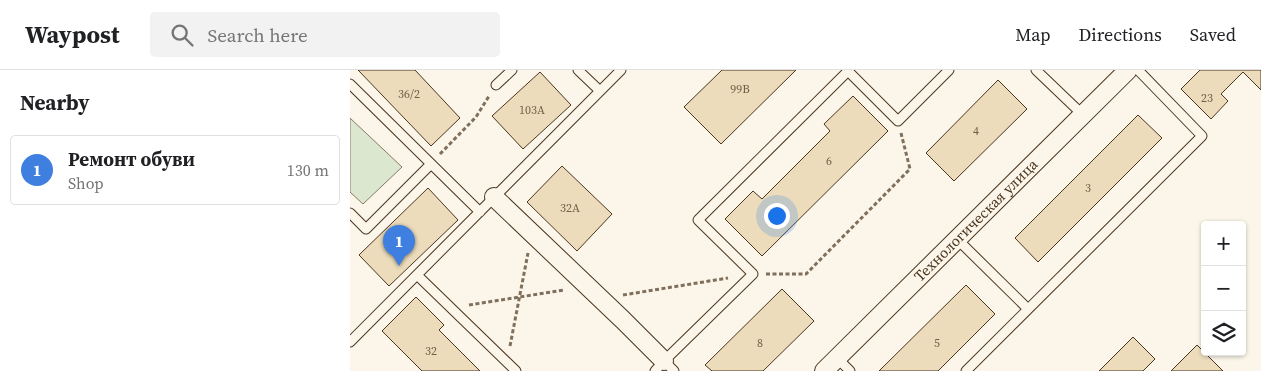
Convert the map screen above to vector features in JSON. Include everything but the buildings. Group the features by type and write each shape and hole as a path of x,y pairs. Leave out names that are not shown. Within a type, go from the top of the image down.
{"street":[{"name":"Технологическая улица","path":"824,371 1128,70"},
{"path":"494,198 600,298 664,368"}],"lane":[{"path":"496,85 512,70"},
{"path":"578,70 600,91"},
{"path":"350,342 622,70"},
{"path":"664,368 753,274 698,220 848,71 898,121 949,70"},
{"path":"1036,70 1083,115"},
{"path":"966,371 1202,136 1138,70"},
{"path":"350,84 480,212"},
{"path":"350,213 366,229 431,164"},
{"path":"957,239 1028,309"},
{"path":"417,275 516,371"},
{"path":"837,358 850,371"}],"path":[{"path":"431,164 476,117 496,85"},
{"path":"600,298 753,274 806,274 910,168 898,121"},
{"path":"507,363 532,233"},
{"path":"451,308 587,286"}],"green space":[{"path":"350,118 402,167 363,204 350,192"}],"place":[{"name":"Ремонт обуви","path":"399,266"}]}
